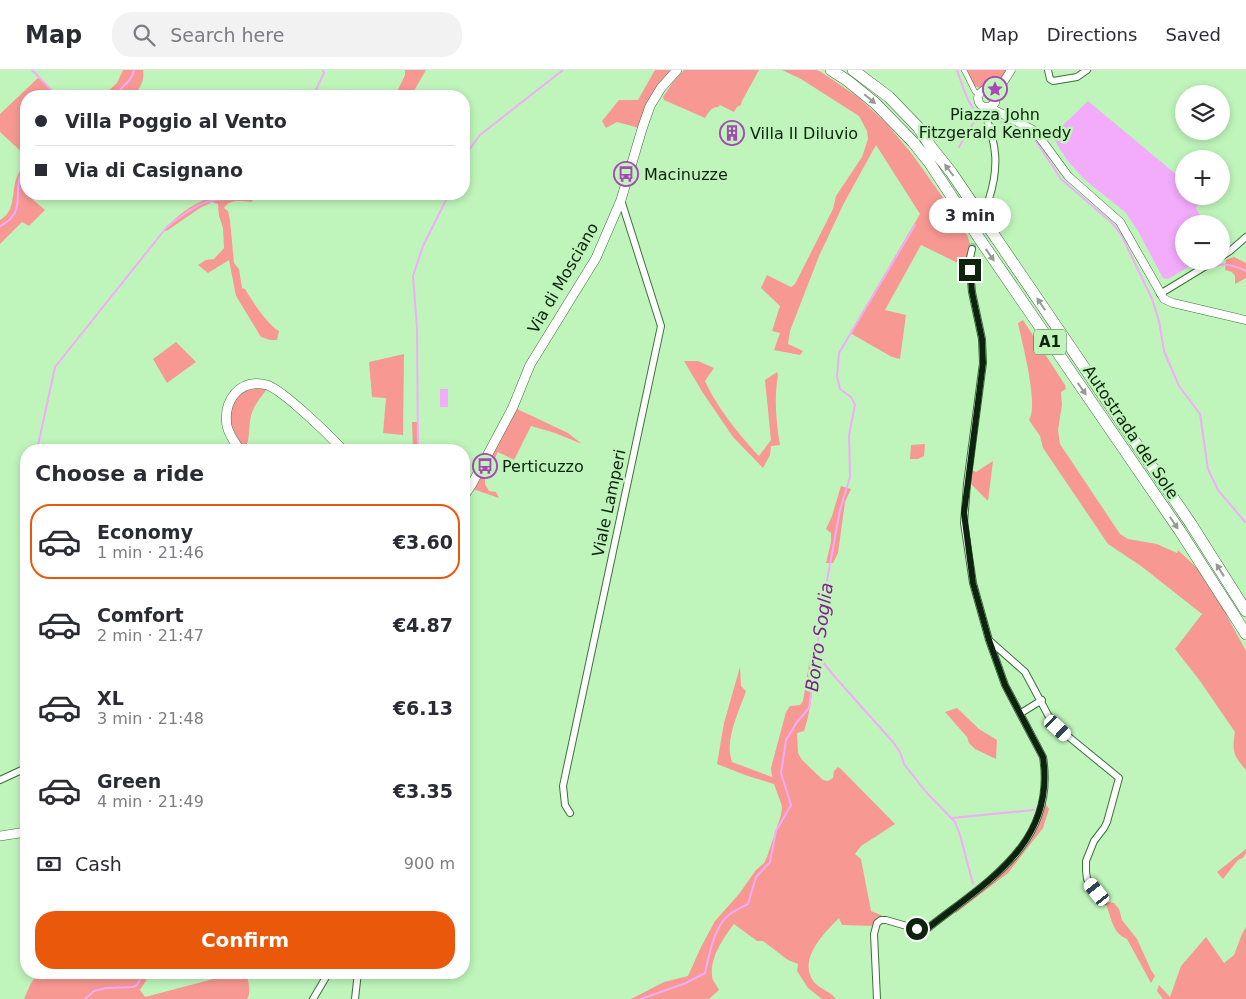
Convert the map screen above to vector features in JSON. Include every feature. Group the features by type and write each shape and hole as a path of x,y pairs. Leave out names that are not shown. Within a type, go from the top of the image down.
{"highway":[{"name":"Autostrada del Sole","path":"831,70 848,81 875,104 913,142 928,162 1174,523 1246,634"},
{"name":"Autostrada del Sole","path":"852,70 895,103 918,126 1190,524 1246,611"}],"main road":[{"name":"Via di Mosciano","path":"470,487 513,407 530,365 596,258 621,200 650,106 661,88 676,70"},
{"path":"236,444 228,428 227,407 230,398 236,391 249,385 257,384 267,385 284,394 337,444"},
{"path":"0,836 20,833"}],"street":[{"path":"964,70 975,92 978,94 978,100 985,108 1035,131 1068,176 1120,222 1164,299 1173,303 1246,320"},
{"path":"978,94 983,90 996,89 1011,70"},
{"path":"1048,70 1050,79 1053,81 1078,77 1087,70"},
{"path":"985,108 996,100 1003,82"},
{"path":"989,89 995,94 1000,108 1012,119"},
{"path":"985,108 996,150 996,168 989,199"},
{"name":"Viale Lamperi","path":"570,813 566,805 563,786 661,326 621,200"},
{"path":"1230,252 1246,237"},
{"path":"877,999 874,934 877,923 881,920 886,920 917,929 928,928 1006,866 1027,840 1035,826 1043,803 1045,767 1043,757 1005,685 989,640 973,583 964,523 967,484 983,363 982,339 971,278 970,258 972,248"},
{"path":"1160,294 1199,270"},
{"path":"989,640 1025,672 1042,700 1048,715 1058,728 1119,778 1107,822 1094,841 1086,861 1087,879 1104,901"},
{"path":"1021,713 1042,700"},
{"path":"0,780 20,771"},
{"path":"314,999 325,979"},
{"path":"355,999 357,979"}],"shaded area":[{"path":"123,70 143,70 143,81 138,90 109,90 117,83"},
{"path":"405,70 426,70 414,90 398,90 405,75"},
{"path":"655,70 670,70 649,99 639,128 617,122 606,128 602,121 619,100 638,100"},
{"path":"684,70 759,70 741,105 734,112 720,105 712,109 705,118 664,100 663,97 673,82"},
{"path":"782,70 817,70 858,97 886,123 912,154 967,235 972,249 970,258 960,264 921,245 885,310 906,315 900,359 892,357 850,333 920,214 876,145 844,203 819,256 790,331 788,344 803,351 800,355 774,350 780,333 772,331 780,306 761,288 767,275 791,287 795,284 833,209 836,196 862,157 868,139 867,131 859,116 801,79"},
{"path":"967,70 1007,70 996,87 980,88 974,86"},
{"path":"39,77 51,90 25,90"},
{"path":"20,95 20,150 0,132 0,114"},
{"path":"1088,101 1175,174 1175,205 1198,205 1196,208 1200,215 1175,215 1175,270 1183,270 1168,279 1163,278 1138,231 1125,212 1084,179 1067,160 1052,136"},
{"path":"20,171 20,200 33,200 45,210 29,226 22,222 0,244 0,220 10,209 16,178"},
{"path":"205,200 253,200 251,202 232,202 224,208 228,211 234,263 239,269 242,288 245,289 265,318 279,331 277,340 261,337 236,296 229,260 208,273 198,265 206,260 214,259 224,248 223,228 218,204 212,202 200,208 168,230 162,232 177,217"},
{"path":"1234,257 1246,263 1246,278 1235,284 1235,276 1232,272 1225,270 1230,270 1230,258"},
{"path":"1023,320 1065,385 1066,389 1061,392 1062,405 1058,430 1060,444 1120,534 1128,539 1157,544 1177,553 1178,550 1197,568 1226,611 1246,651 1246,770 1234,753 1235,732 1200,681 1175,649 1202,614 1141,566 1108,544 1043,448 1040,436 1029,420 1032,412 1031,388 1018,323"},
{"path":"176,342 196,362 167,383 153,359"},
{"path":"404,354 403,435 383,433 386,398 372,397 369,362"},
{"path":"684,361 698,361 714,368 705,381 710,391 729,420 759,456 771,440 765,380 777,372 776,410 780,445 771,446 770,455 763,468 733,437"},
{"path":"269,386 254,407 247,444 236,444 227,428 236,391 241,388"},
{"path":"440,389 448,389 448,407 440,407"},
{"path":"513,407 568,433 582,444 531,426 514,460 498,452 485,478 485,484 489,491 496,492 499,498 470,488"},
{"path":"412,422 418,422 418,444 413,444"},
{"path":"925,444 924,456 918,459 910,459 911,445"},
{"path":"993,461 988,501 968,481 969,469 976,472"},
{"path":"841,486 851,489 845,502 838,553 833,563 826,563 831,533 826,529"},
{"path":"812,646 816,654 812,693 804,731 797,733 798,753 802,760 823,780 828,781 833,778 834,771 838,767 841,769 895,824 861,846 855,854 861,859 871,911 881,915 886,920 875,926 842,925 839,918 814,947 810,956 810,974 816,984 836,999 822,999 808,988 797,971 798,964 788,960 763,941 757,941 734,924 715,955 712,976 719,990 709,999 631,999 664,982 688,976 715,921 739,894 756,870 764,863 781,815 782,806 774,784 717,764 724,723 740,667 741,686 746,691 731,735 730,753 732,762 772,777 771,768 786,712 790,706 800,705 803,701"},
{"path":"957,708 979,729 997,740 996,759 975,749 945,712"},
{"path":"1043,800 1049,809 1043,828 1008,873 956,913 953,908 1006,866 1027,840"},
{"path":"1246,849 1243,858 1238,860 1223,879 1217,872"},
{"path":"1104,901 1114,903 1119,909 1122,920 1137,939 1155,976 1151,983 1127,939 1121,936 1114,927"},
{"path":"1246,927 1246,999 1163,999 1157,991 1159,985 1170,997 1181,966 1206,937 1224,963 1234,955"},
{"path":"34,979 147,979 140,990 145,997 213,979 247,979 249,993 247,999 24,999"}],"waterway":[{"path":"32,70 51,90"},
{"path":"119,90 131,78 134,70"},
{"path":"316,90 324,73 323,70"},
{"path":"470,149 480,135 563,70"},
{"path":"957,70 970,104 974,110 984,117"},
{"name":"Borro Soglia","path":"959,147 978,115"},
{"path":"989,119 1013,125 1034,138 1061,179 1111,222 1121,234 1152,299 1159,321 1164,351 1179,386 1200,414 1208,469 1218,490 1245,522"},
{"path":"0,226 15,213 20,179"},
{"path":"38,444 55,367 166,228 196,207 215,200"},
{"path":"418,444 417,328 413,276 423,246 446,200"},
{"name":"Borro Soglia","path":"641,999 686,983 705,973 710,950 720,925 730,914 748,904 756,877 770,862 776,831 791,805 781,773 786,740 797,722 809,708 823,602 840,510 850,477 849,435 855,405 851,397 840,389 837,376 839,353 915,225"},
{"path":"1204,271 1220,265 1235,266 1246,271"},
{"path":"817,655 893,742 900,752 904,764 926,792 955,822 973,884"},
{"path":"952,818 1034,810"},
{"path":"85,999 94,991 106,988 133,987 137,985 140,979"}],"tunnel":[{"path":"972,249 989,199"}],"place":[{"name":"Piazza John Fitzgerald Kennedy","path":"995,89"},
{"name":"Villa Il Diluvio","path":"732,133"},
{"name":"Macinuzze","path":"626,174"},
{"name":"Perticuzzo","path":"485,466"}],"route":[{"path":"917,929 928,928 1006,866 1027,840 1035,826 1043,800 1045,767 1043,757 1005,685 989,640 973,583 964,523 967,484 983,363 982,339 972,292 970,270"}]}
